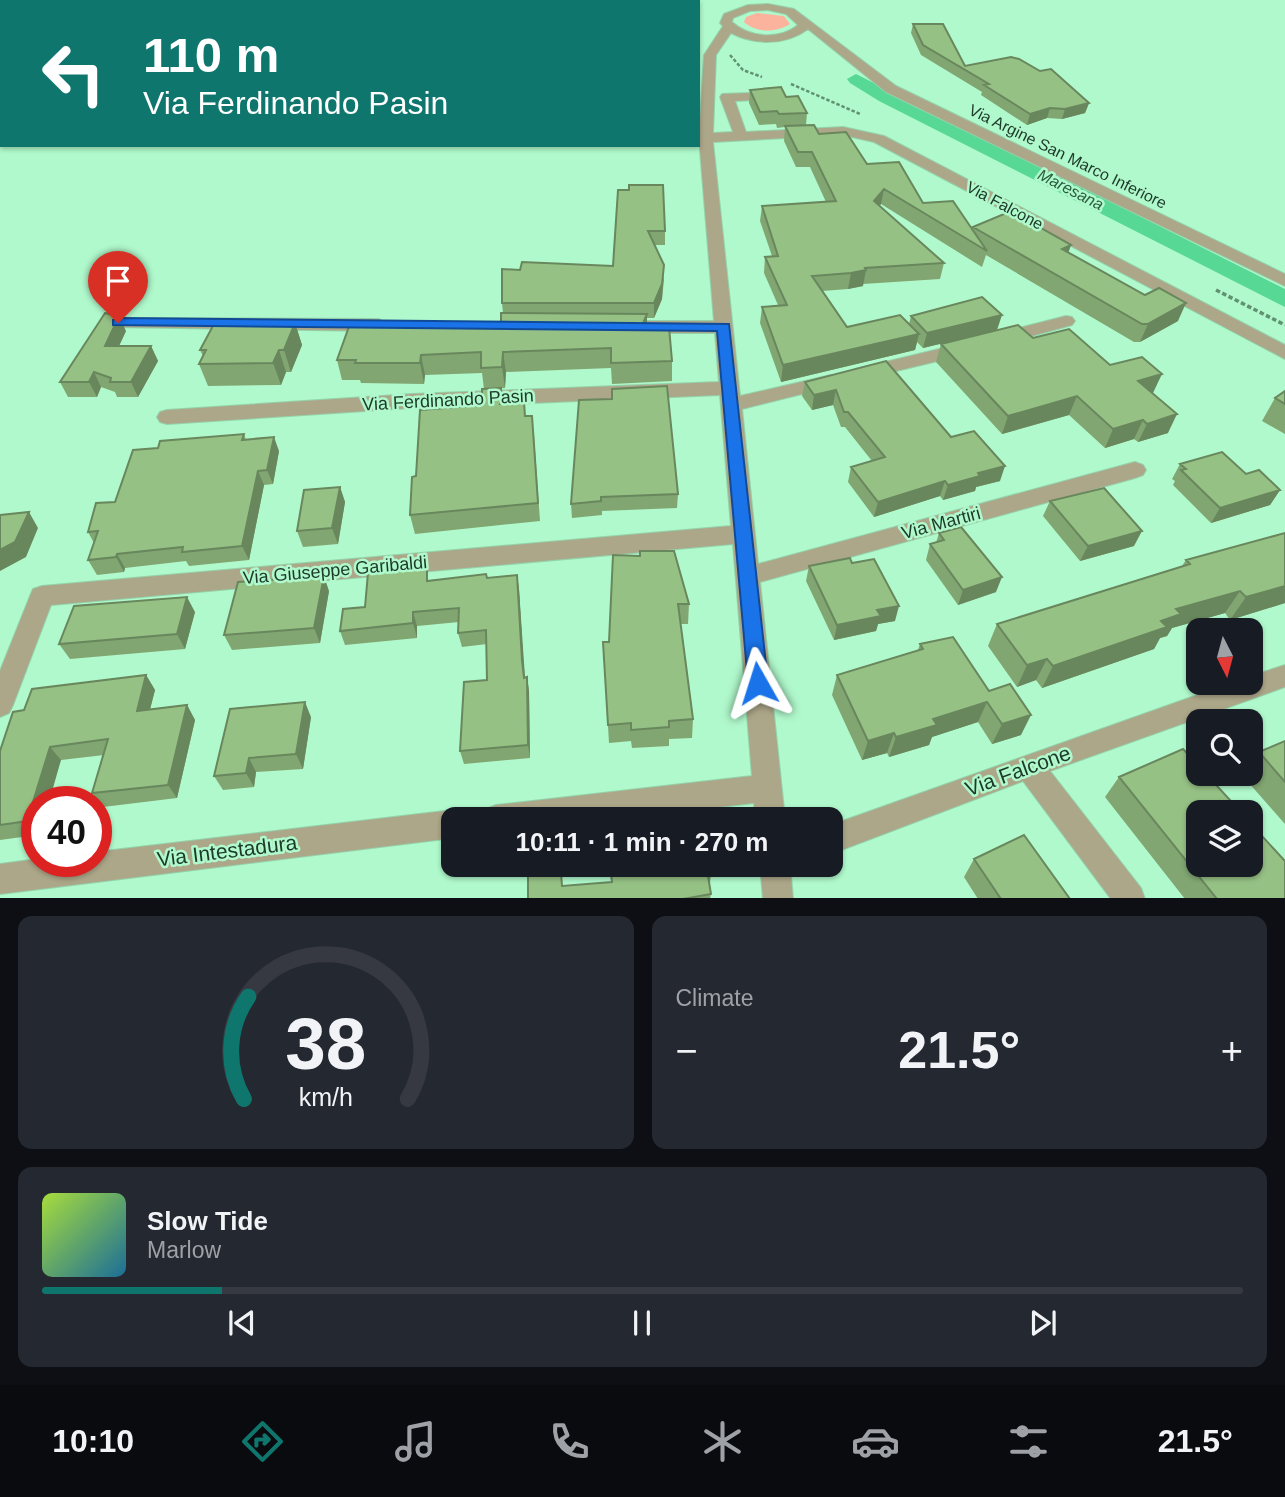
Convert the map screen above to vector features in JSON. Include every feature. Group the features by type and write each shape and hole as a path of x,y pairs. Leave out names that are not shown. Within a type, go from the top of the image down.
{"street":[{"path":"753,0 727,18 729,26 710,55 717,57 764,37"},
{"path":"782,0 794,13"},
{"name":"Via Argine San Marco Inferiore","path":"740,10 768,7 794,13 891,89 1285,281"},
{"path":"778,37 799,32 805,21"},
{"name":"Via Argine San Marco Inferiore","path":"729,26 744,34 806,42 842,53"},
{"path":"717,57 706,138 769,807"},
{"path":"741,136 727,97 775,94"},
{"name":"Via Falcone","path":"706,138 843,131 879,139 1285,352"},
{"path":"730,397 1066,321"},
{"path":"118,323 396,325"},
{"path":"604,327 724,327"},
{"name":"Via Ferdinando Pasin","path":"167,417 412,401 730,397"},
{"name":"Via Martiri","path":"747,576 1135,470"},
{"name":"Via Giuseppe Garibaldi","path":"0,705 42,596 744,534"},
{"name":"Via Falcone","path":"843,835 1028,766 1285,676"},
{"path":"1028,766 1130,898"},
{"path":"601,807 767,788"},
{"name":"Via Intestadura","path":"0,879 441,825"},
{"path":"776,877 778,898"}],"shaded area":[{"path":"757,13 784,16 790,24 779,29 766,30 754,28 744,22 746,17"}],"building":[{"path":"913,24 943,24 965,66 1011,57 1019,59 1040,71 1051,69 1089,103 1065,109 1050,108 1030,114 984,85 989,84 923,45"},
{"path":"781,87 786,97 798,96 807,113 760,112 750,90"},
{"path":"814,125 819,134 846,132 867,164 899,162 923,203 953,201 987,251 884,189 874,201 944,263 865,268 866,270 851,273 812,276 847,327 900,315 919,334 783,365 762,307 787,305 765,257 778,256 762,206 836,201 812,152 798,152 785,126"},
{"path":"629,185 663,185 665,231 648,231 664,265 662,284 654,303 502,303 502,269 520,270 522,262 613,266 618,190 629,190"},
{"path":"1011,211 1071,245 1062,249 1145,295 1159,288 1186,303 1148,324 1142,324 973,227"},
{"path":"982,297 1002,315 927,333 911,316"},
{"path":"105,313 119,316 105,346 151,346 131,382 110,382 111,378 94,372 89,382 60,382"},
{"path":"501,313 647,314 641,328 669,327 672,361 611,363 611,348 503,352 502,367 481,368 481,352 421,355 420,363 355,363 356,360 337,360 351,321 412,321 411,325 501,324"},
{"path":"295,323 284,350 279,350 273,363 199,364 206,350 200,350 214,324"},
{"path":"1018,325 1033,338 1069,329 1110,365 1142,357 1162,374 1138,381 1177,414 1147,424 1143,420 1113,429 1077,396 1008,416 941,344"},
{"path":"886,361 951,437 974,431 1005,466 978,473 980,476 948,485 945,481 878,502 851,467 885,457 848,412 844,412 836,390 814,395 805,382"},
{"path":"667,386 678,494 601,497 601,501 571,504 579,400 612,399 612,389"},
{"path":"501,388 500,404 524,402 525,416 532,416 538,503 410,515 412,477 416,476 420,410 482,405 482,389"},
{"path":"1285,391 1285,404 1275,398"},
{"path":"244,434 242,440 274,437 267,470 258,471 242,546 182,552 183,547 88,560 98,531 88,532 96,503 115,502 133,450 158,448 160,441"},
{"path":"1222,452 1246,474 1259,470 1280,490 1220,508 1181,470 1186,469 1180,464"},
{"path":"340,487 332,528 297,531 304,490"},
{"path":"1104,488 1142,531 1088,546 1050,501"},
{"path":"29,512 15,542 0,550 0,515"},
{"path":"961,527 1002,577 963,590 930,544 944,540 939,533"},
{"path":"1285,533 1285,586 1246,597 1240,591 1176,609 1181,614 1161,621 1167,627 1053,666 1047,659 1027,665 997,624 1190,564 1186,560"},
{"path":"640,551 674,551 689,604 678,604 693,719 669,721 669,727 631,730 631,723 608,725 603,642 609,642 613,555 640,556"},
{"path":"850,558 852,563 874,559 899,606 877,610 881,616 837,625 809,566"},
{"path":"427,568 427,581 486,574 487,578 517,575 522,660 524,678 527,677 528,745 460,751 464,682 487,680 486,630 458,633 459,608 413,612 413,623 340,631 343,609 365,607 368,573"},
{"path":"324,576 314,628 224,635 238,582"},
{"path":"187,597 177,634 59,644 74,606"},
{"path":"953,637 989,691 1010,684 1031,715 1002,724 987,702 933,719 937,725 896,737 894,733 868,741 837,675 923,649 920,644"},
{"path":"146,675 137,711 187,705 168,785 112,791 112,786 94,786 108,739 50,747 38,786 21,786 21,822 0,825 0,751 13,712 24,710 32,689"},
{"path":"305,702 296,754 249,758 246,773 214,776 230,709"},
{"path":"1285,741 1285,782 1263,757 1263,750"},
{"path":"1183,749 1186,752 1186,786 1217,786 1230,800 1186,800 1186,860 1119,777"},
{"path":"1024,835 1069,898 1000,898 974,859"},
{"path":"1263,837 1285,861 1285,898 1216,898 1199,877 1263,877"},
{"path":"528,877 561,877 562,886 612,882 611,877 708,877 711,894 689,898 528,898"}],"waterway":[{"name":"Maresana","path":"856,79 886,97 1285,299"}],"route":[{"path":"118,323 724,327 758,683"}]}
